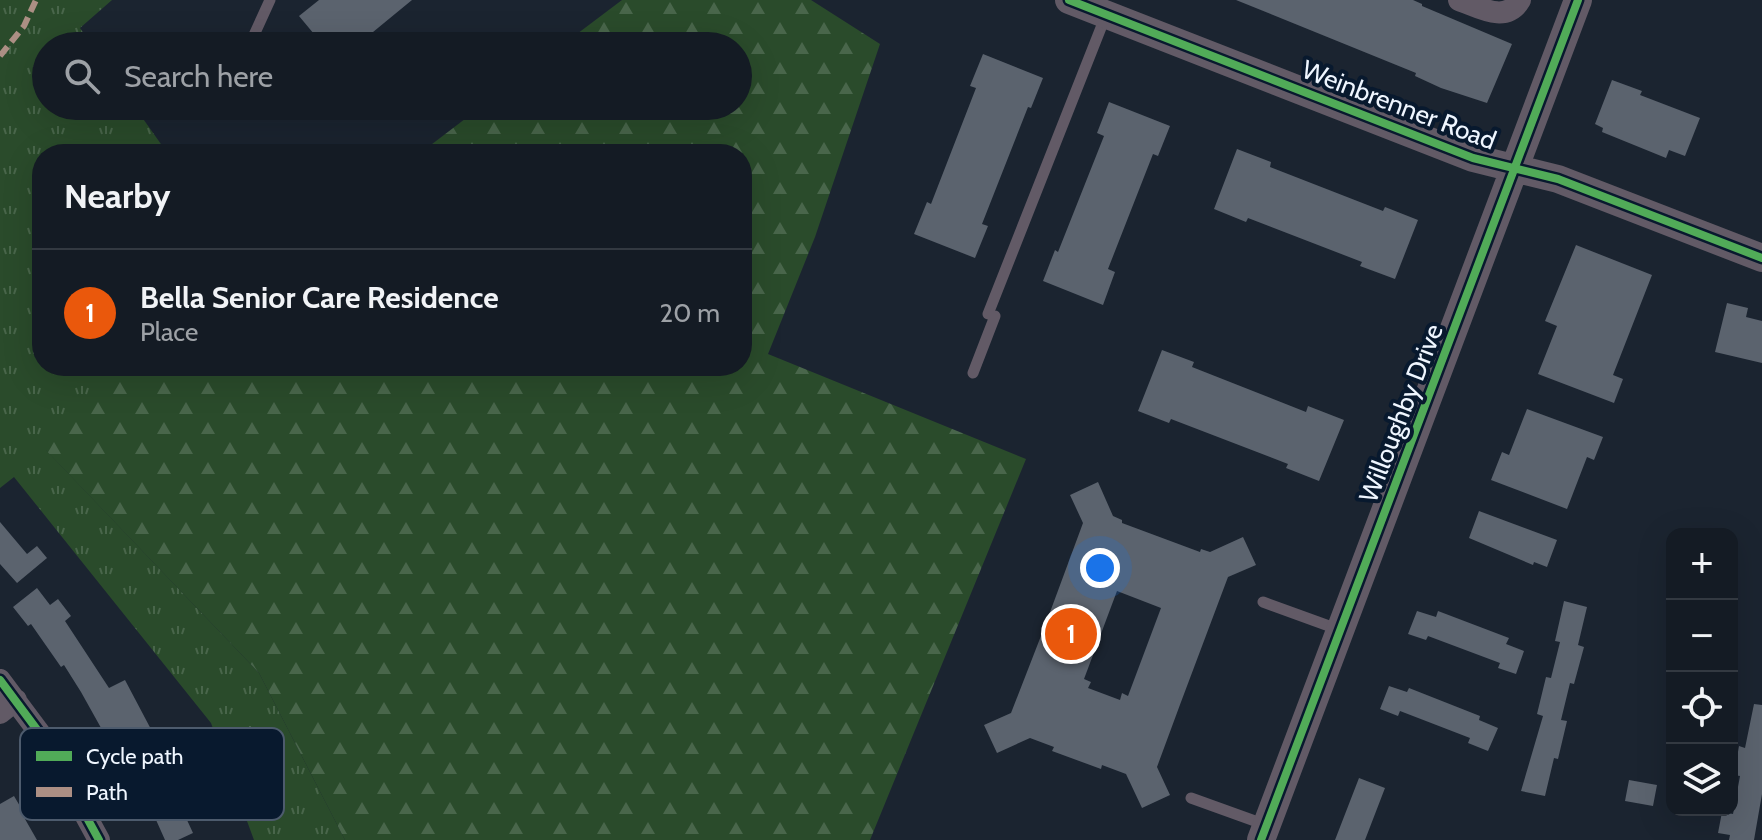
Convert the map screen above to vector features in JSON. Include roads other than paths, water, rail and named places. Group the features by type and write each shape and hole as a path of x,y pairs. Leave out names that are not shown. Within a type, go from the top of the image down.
{"street":[{"name":"Weinbrenner Road","path":"1069,0 1473,158 1558,179 1762,258"},
{"path":"1459,0 1499,13 1508,12 1520,0"},
{"name":"Willoughby Drive","path":"1264,832 1578,0"},
{"path":"0,680 8,707 29,728"},
{"path":"88,820 99,840"}],"lane":[{"path":"255,32 270,0"},
{"path":"973,373 1106,14"},
{"path":"1263,602 1340,630"},
{"path":"1191,798 1264,832"}],"place":[{"name":"Bella Senior Care Residence","path":"1071,634"}]}
